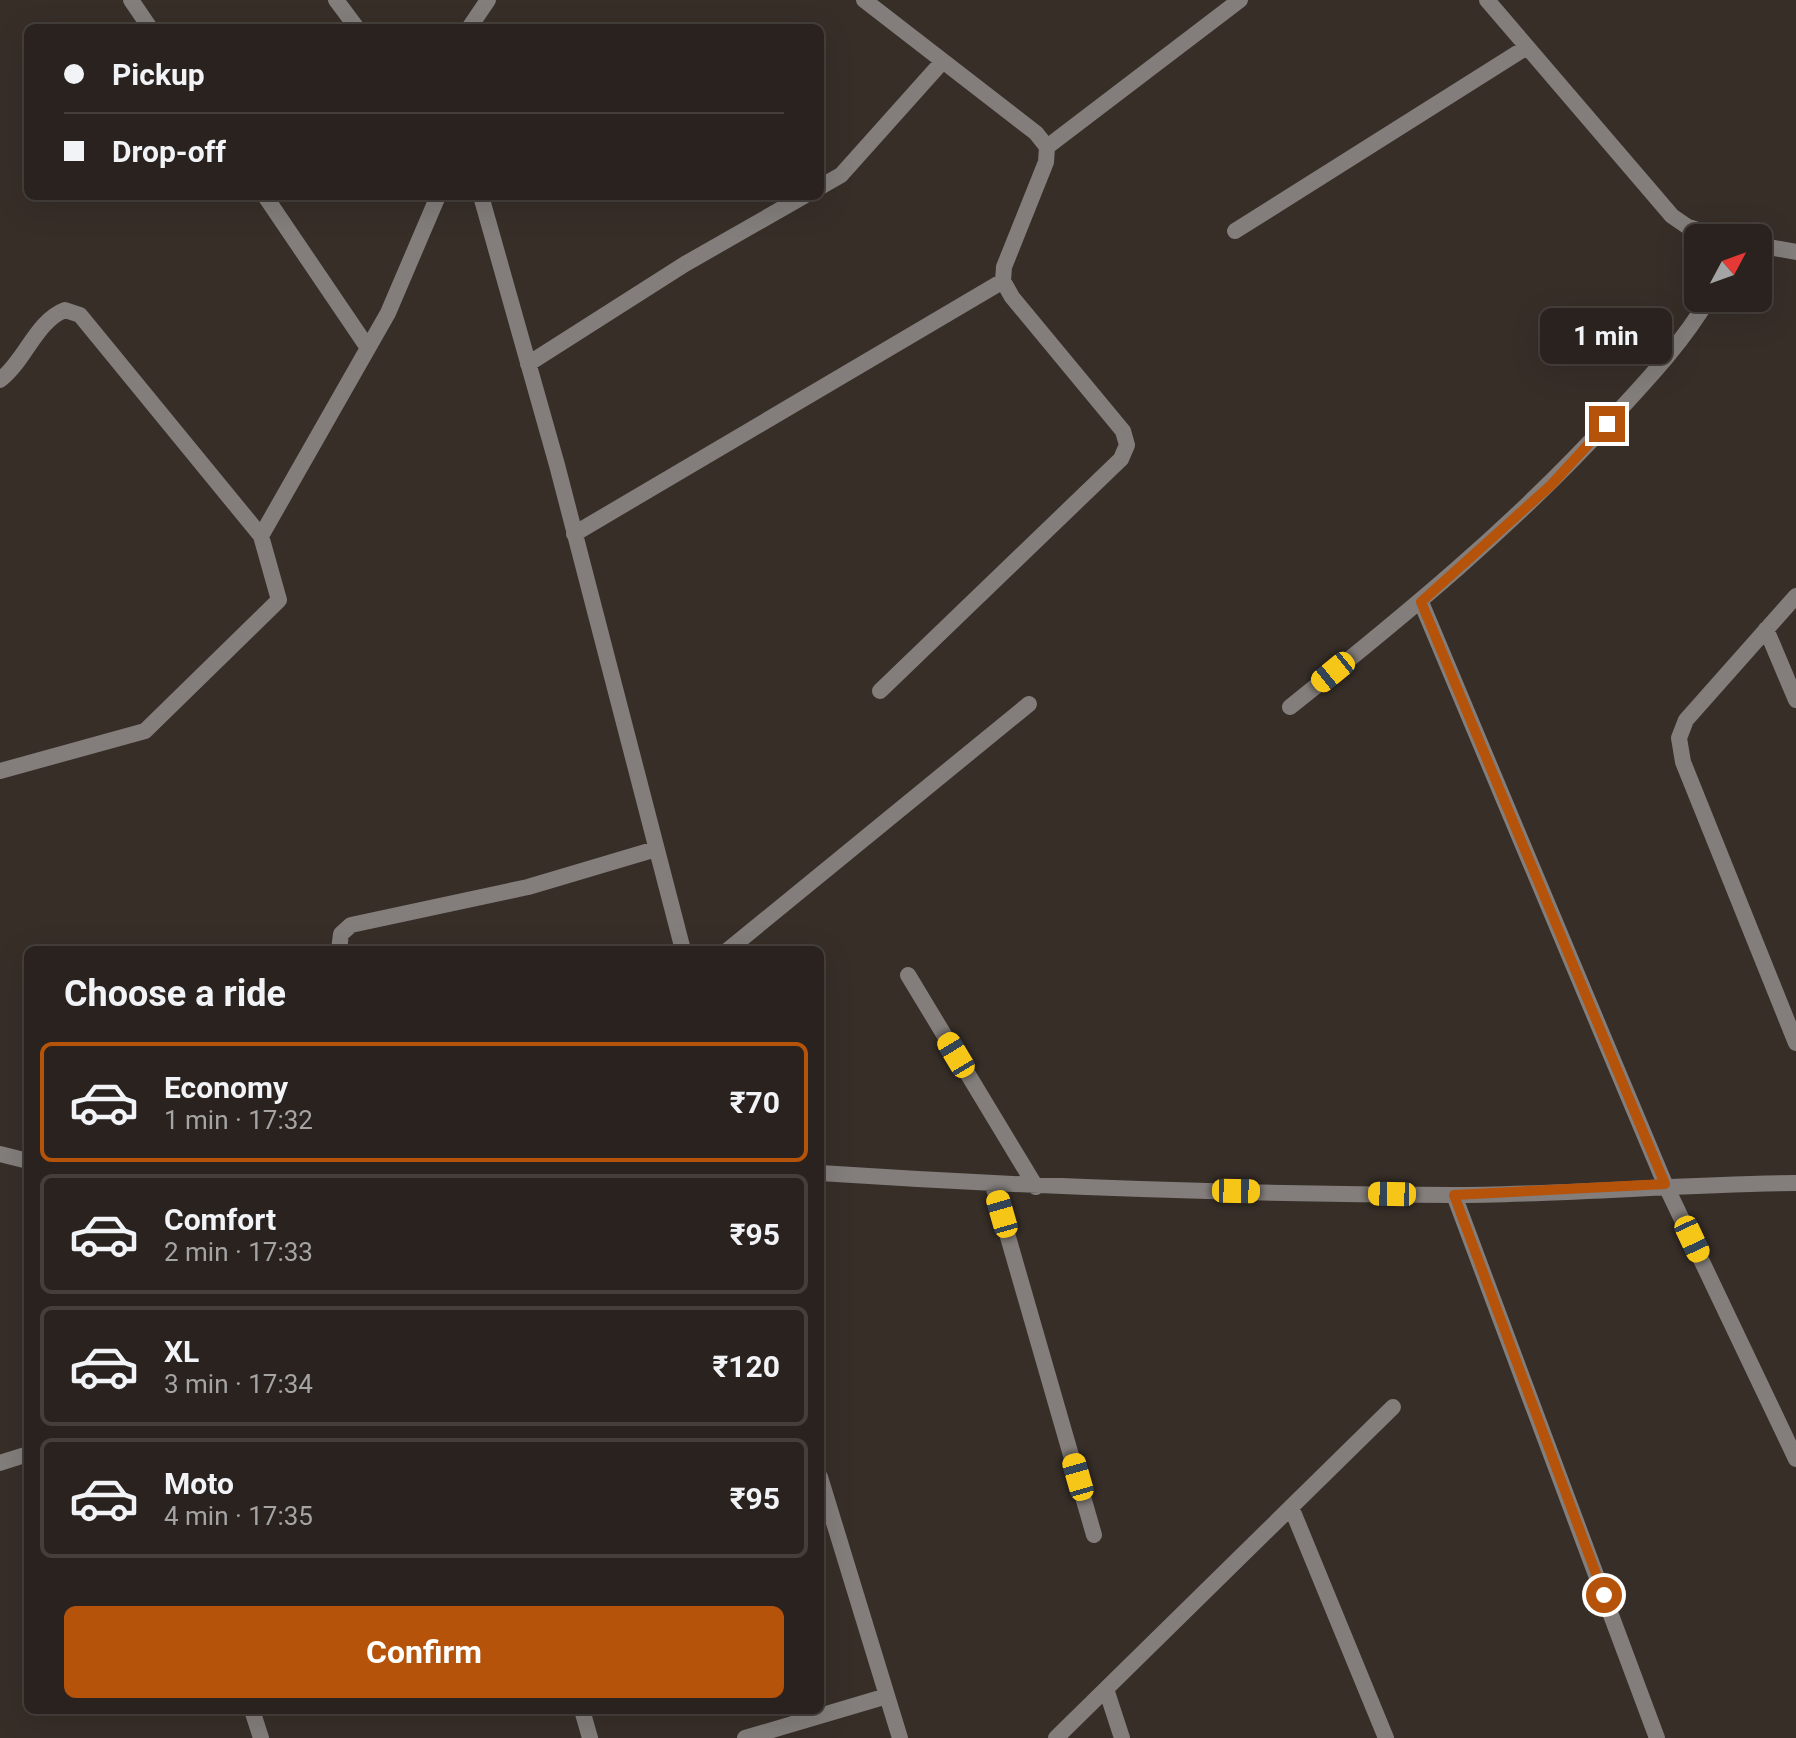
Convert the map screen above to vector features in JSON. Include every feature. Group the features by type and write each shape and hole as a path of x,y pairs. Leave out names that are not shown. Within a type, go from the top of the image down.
{"street":[{"path":"131,0 147,24"},
{"path":"336,0 354,24"},
{"path":"472,24 488,0"},
{"path":"864,0 1036,133 1047,147 1046,162 1004,267 1003,281 1012,297 1123,431 1127,445 1121,459 880,691"},
{"path":"1047,147 1240,0"},
{"path":"1487,0 1672,216 1684,224"},
{"path":"1235,231 1527,47"},
{"path":"824,185 841,175 943,61"},
{"path":"268,200 368,348"},
{"path":"261,536 388,313 436,200"},
{"path":"482,200 682,946"},
{"path":"528,364 685,264 797,200"},
{"path":"1772,248 1796,252"},
{"path":"574,534 1003,281"},
{"path":"0,380 14,370 52,315 65,310 80,315 261,536 279,600 145,731 0,771"},
{"path":"1290,707 1421,602 1551,485 1663,362 1700,312"},
{"path":"1796,596 1686,720 1679,738 1683,762 1796,1043"},
{"path":"1421,602 1665,1184 1796,1459"},
{"path":"1766,629 1796,700"},
{"path":"733,946 1029,704"},
{"path":"340,946 341,934 351,925 528,887 656,849"},
{"path":"908,975 1036,1187"},
{"path":"0,1154 24,1160"},
{"path":"824,1173 1036,1187 1454,1195 1665,1184 1796,1183"},
{"path":"993,1185 1094,1535"},
{"path":"1454,1195 1657,1738"},
{"path":"1056,1738 1393,1407"},
{"path":"0,1463 24,1455"},
{"path":"824,1490 900,1738"},
{"path":"1291,1507 1386,1738"},
{"path":"1106,1689 1122,1738"},
{"path":"745,1738 887,1696"},
{"path":"253,1714 261,1738"},
{"path":"583,1714 590,1738"}],"route":[{"path":"1604,1595 1454,1195 1665,1184 1421,602 1551,485 1607,424"}]}
